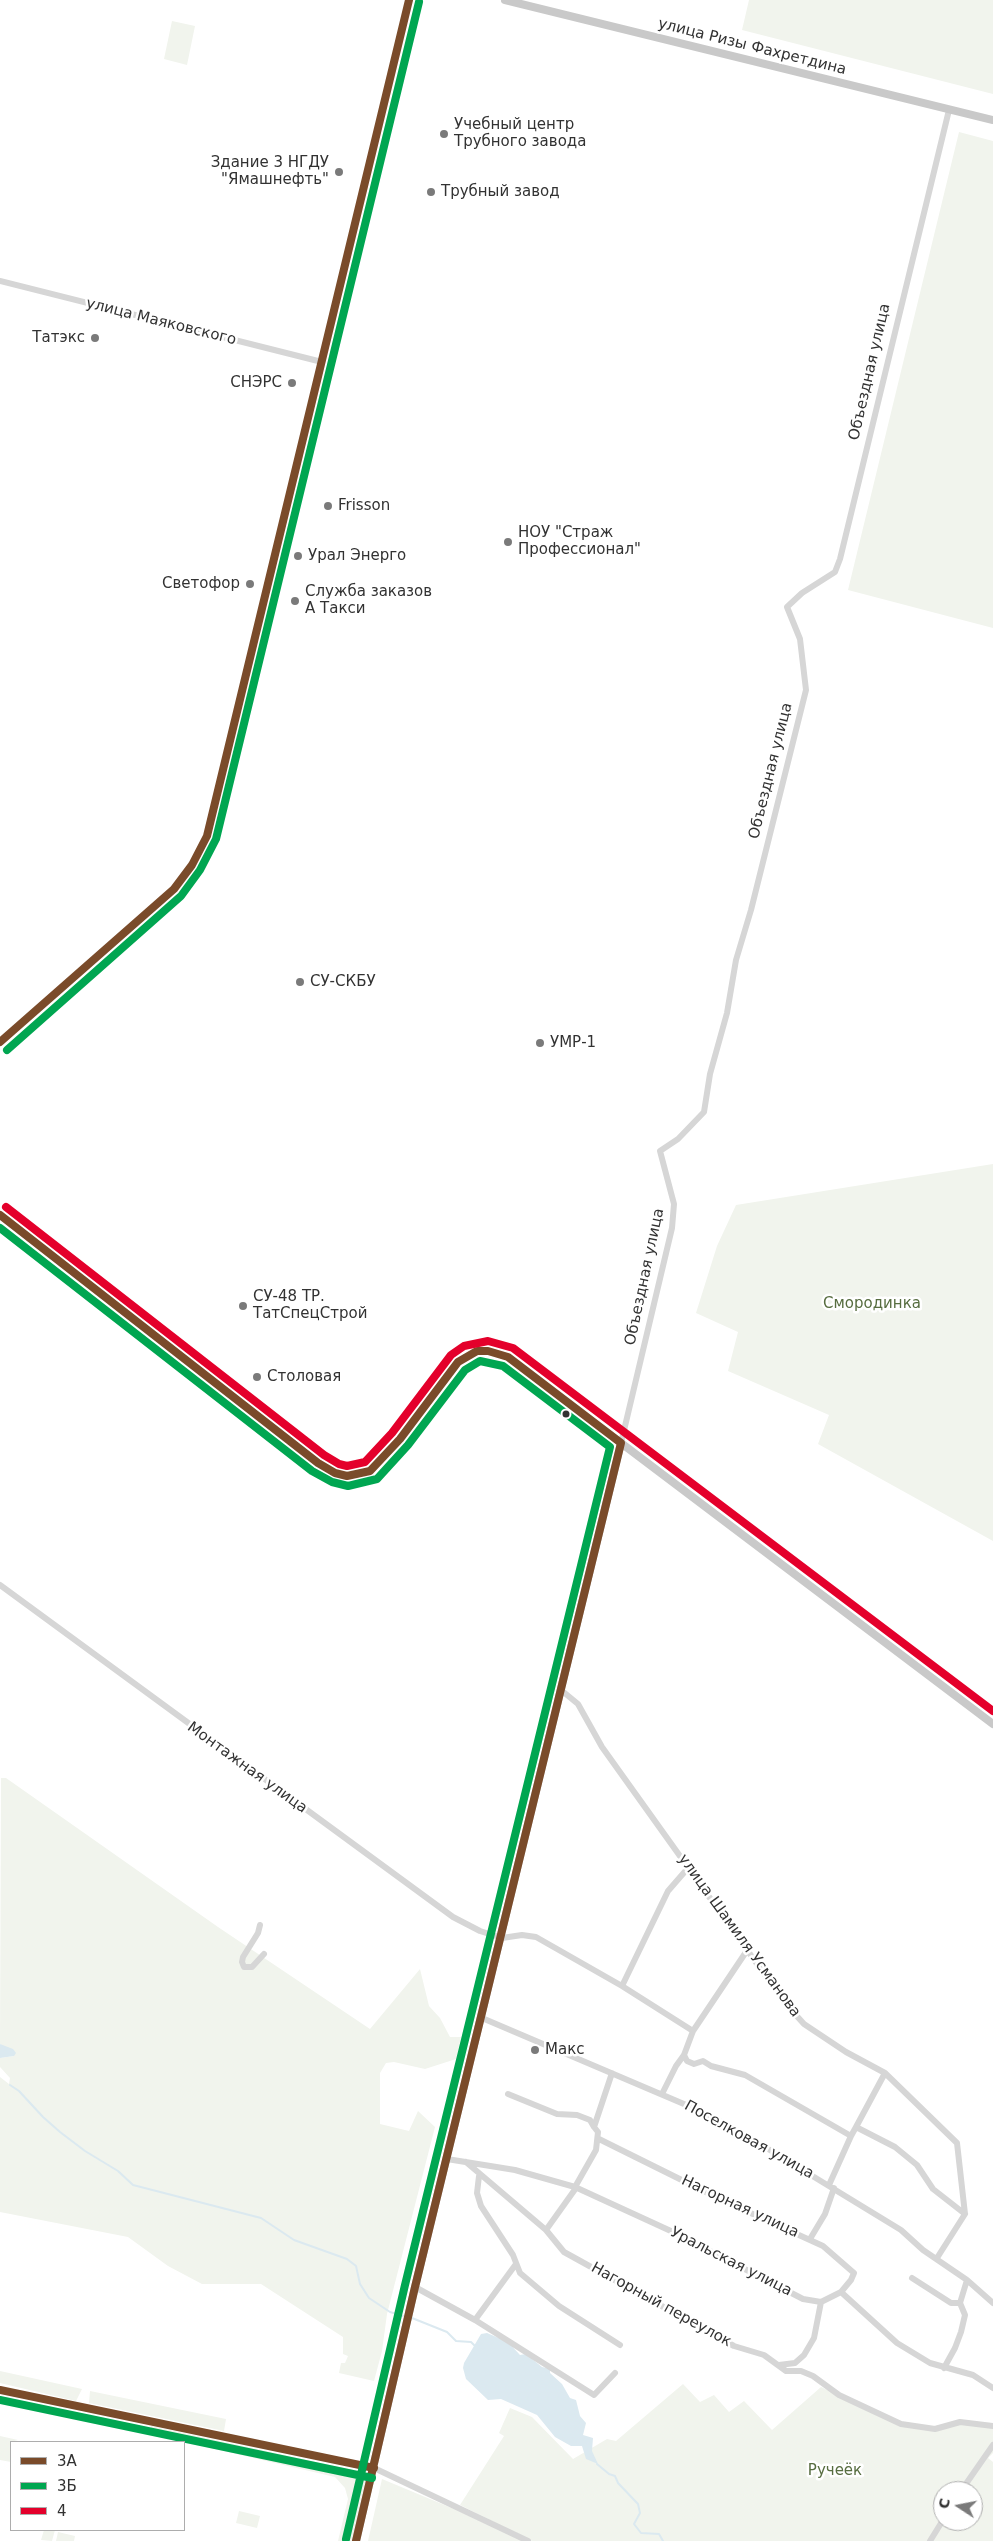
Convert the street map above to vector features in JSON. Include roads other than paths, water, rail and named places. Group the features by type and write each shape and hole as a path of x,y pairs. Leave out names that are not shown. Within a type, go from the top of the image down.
{"main road":[{"name":"улица Ризы Фахретдина","path":"505,0 993,120"},
{"path":"356,2541 415,2287 622,1443 993,1724"}],"street":[{"path":"0,1042 174,889 192,865 208,836 409,0"},
{"name":"Объездная улица","path":"622,1443 672,1228 674,1204 660,1151 678,1139 704,1112 710,1074 727,1013 736,960 806,690 800,639 787,607 834,572 840,559 949,110"},
{"name":"улица Маяковского","path":"0,281 322,362"},
{"path":"0,1215 313,1459 335,1473 347,1476 370,1471 400,1439 458,1362 477,1351 488,1350 508,1357 622,1443"},
{"name":"Монтажная улица","path":"0,1585 414,1890 466,1924 502,1938"},
{"name":"улица Шамиля Усманова","path":"561,1690 578,1704 602,1747 786,2003 804,2024 846,2052 885,2074 958,2143 965,2214"},
{"path":"622,1986 668,1891 688,1868"},
{"path":"260,1925 258,1933 243,1956 242,1962 244,1967 252,1967 264,1954"},
{"path":"502,1938 522,1935 536,1937 622,1986 693,2031"},
{"path":"662,2094 676,2066 684,2055 693,2031 748,1949"},
{"name":"Поселковая улица","path":"482,2018 662,2094 742,2133 901,2230 923,2250 967,2280 993,2303"},
{"path":"684,2055 687,2061 694,2064 703,2061 711,2066 745,2076 851,2136"},
{"path":"594,2128 612,2073"},
{"path":"810,2239 825,2214 831,2186 851,2136 885,2074"},
{"path":"508,2094 557,2114 577,2115 590,2120 598,2132 599,2139 596,2150 575,2187 546,2230"},
{"path":"856,2127 894,2146 917,2165 934,2189 965,2214 937,2258"},
{"name":"Нагорная улица","path":"599,2139 720,2199 810,2239 838,2258 854,2273 841,2292"},
{"name":"Уральская улица","path":"447,2159 515,2170 575,2187 673,2232 803,2299 822,2302"},
{"name":"Нагорный переулок","path":"466,2162 480,2176 546,2230 564,2252 734,2346 764,2354 786,2372 801,2371 813,2376 839,2395 901,2424 935,2429 960,2422 993,2426"},
{"path":"480,2176 477,2192 482,2206 520,2273 559,2306 620,2345"},
{"path":"476,2320 516,2264"},
{"path":"912,2278 951,2303 960,2303"},
{"path":"944,2368 956,2348 961,2332 965,2315 960,2303 967,2280"},
{"path":"415,2287 476,2320 594,2395 614,2373"},
{"path":"778,2365 795,2362 804,2355 814,2338 822,2302 841,2292 897,2343 930,2363 973,2375 993,2388"},
{"path":"0,2390 374,2468 528,2541"},
{"path":"968,2481 993,2445"}],"waterway":[{"path":"10,2085 19,2091 60,2132 85,2151 118,2171 133,2185 261,2218 294,2240 347,2259 356,2266 360,2284 369,2298 390,2312 403,2316"},
{"path":"412,2318 447,2332 456,2341 471,2342 476,2347"},
{"path":"597,2464 609,2474 615,2476 618,2483 638,2504 640,2513 634,2524 641,2533 659,2534 663,2541"}],"place":[{"name":"Учебный центр Трубного завода","path":"444,134"},
{"name":"Здание 3 НГДУ \"Ямашнефть\"","path":"339,172"},
{"name":"Трубный завод","path":"431,192"},
{"name":"Татэкс","path":"95,338"},
{"name":"СНЭРС","path":"292,383"},
{"name":"Frisson","path":"328,506"},
{"name":"НОУ \"Страж Профессионал\"","path":"508,542"},
{"name":"Урал Энерго","path":"298,556"},
{"name":"Светофор","path":"250,584"},
{"name":"Служба заказов А Такси","path":"295,601"},
{"name":"СУ-СКБУ","path":"300,982"},
{"name":"УМР-1","path":"540,1043"},
{"name":"СУ-48 ТР. ТатСпецСтрой","path":"243,1306"},
{"name":"Столовая","path":"257,1377"},
{"name":"Макс","path":"535,2050"}],"park label":[{"name":"Смородинка","path":"872,1304"},
{"name":"Ручеёк","path":"835,2471"}]}
